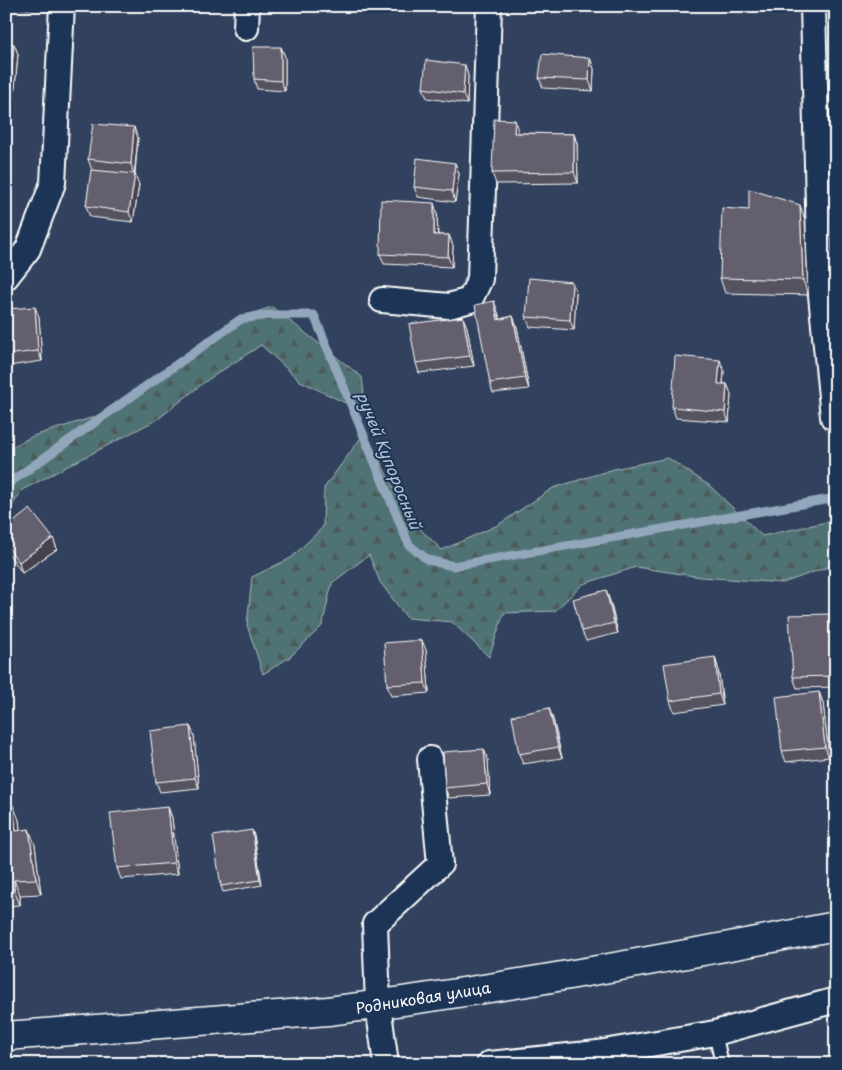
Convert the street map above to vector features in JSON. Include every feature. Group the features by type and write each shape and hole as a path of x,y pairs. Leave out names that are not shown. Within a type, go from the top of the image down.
{"main road":[{"name":"Родниковая улица","path":"6,1036 328,1011 378,1005 675,956 836,926"}],"street":[{"path":"6,277 28,249 53,182 62,6"},
{"path":"382,300 449,306 470,300 480,279 489,6"},
{"path":"813,6 820,284 833,416 836,418"},
{"path":"386,1064 378,1005 375,924 440,864 430,759"},
{"path":"489,1064 598,1053 715,1033 836,1000"}],"lane":[{"path":"715,1033 722,1064"}],"green space":[{"path":"272,307 362,377 366,413 300,381 261,345 206,381 158,419 22,490 6,516 6,450 33,436 94,417 144,393 171,366 210,346 234,319"},
{"path":"365,432 391,483 418,527 442,550 498,525 553,488 614,469 668,458 710,486 762,536 836,520 836,564 783,583 701,577 636,567 583,584 555,611 504,613 489,657 452,622 407,618 380,582 369,555 332,583 322,626 290,657 263,674 247,625 252,577 291,558 323,527 324,488"}],"building":[{"path":"6,43 14,44 10,87 6,87"},
{"path":"253,47 281,47 281,81 254,79"},
{"path":"542,54 590,58 589,80 539,78"},
{"path":"426,60 465,65 463,94 423,88"},
{"path":"494,119 515,120 514,133 574,134 574,172 492,173"},
{"path":"93,124 134,127 131,164 88,159"},
{"path":"417,158 455,163 452,191 414,187"},
{"path":"91,170 135,174 129,212 86,206"},
{"path":"749,189 800,205 803,280 720,278 722,208 749,210"},
{"path":"381,200 434,203 434,235 449,235 448,257 380,254"},
{"path":"529,278 572,282 570,320 526,317"},
{"path":"494,301 498,320 513,316 525,378 490,383 475,305"},
{"path":"836,304 836,351 829,350"},
{"path":"35,307 38,351 6,355 6,309"},
{"path":"463,317 470,356 416,363 409,324"},
{"path":"675,356 720,360 718,384 727,384 725,412 672,407"},
{"path":"30,509 53,538 19,562 6,545 6,528"},
{"path":"606,590 614,623 582,631 573,599"},
{"path":"830,614 834,676 793,677 789,615"},
{"path":"422,640 425,683 387,685 384,643"},
{"path":"715,657 719,694 670,701 664,664"},
{"path":"819,692 825,747 782,751 776,697"},
{"path":"549,708 558,747 519,754 512,716"},
{"path":"190,726 195,778 156,782 150,731"},
{"path":"831,727 836,727 836,749"},
{"path":"484,749 487,784 445,788 443,752"},
{"path":"6,805 13,805 16,831 29,829 36,879 14,880 14,890 6,890"},
{"path":"168,807 174,863 117,868 110,813"},
{"path":"252,830 260,880 221,886 213,836"}],"waterway":[{"name":"ручей Купоросный","path":"6,485 241,319 269,315 314,315 409,545 428,560 453,566 836,498"}]}
